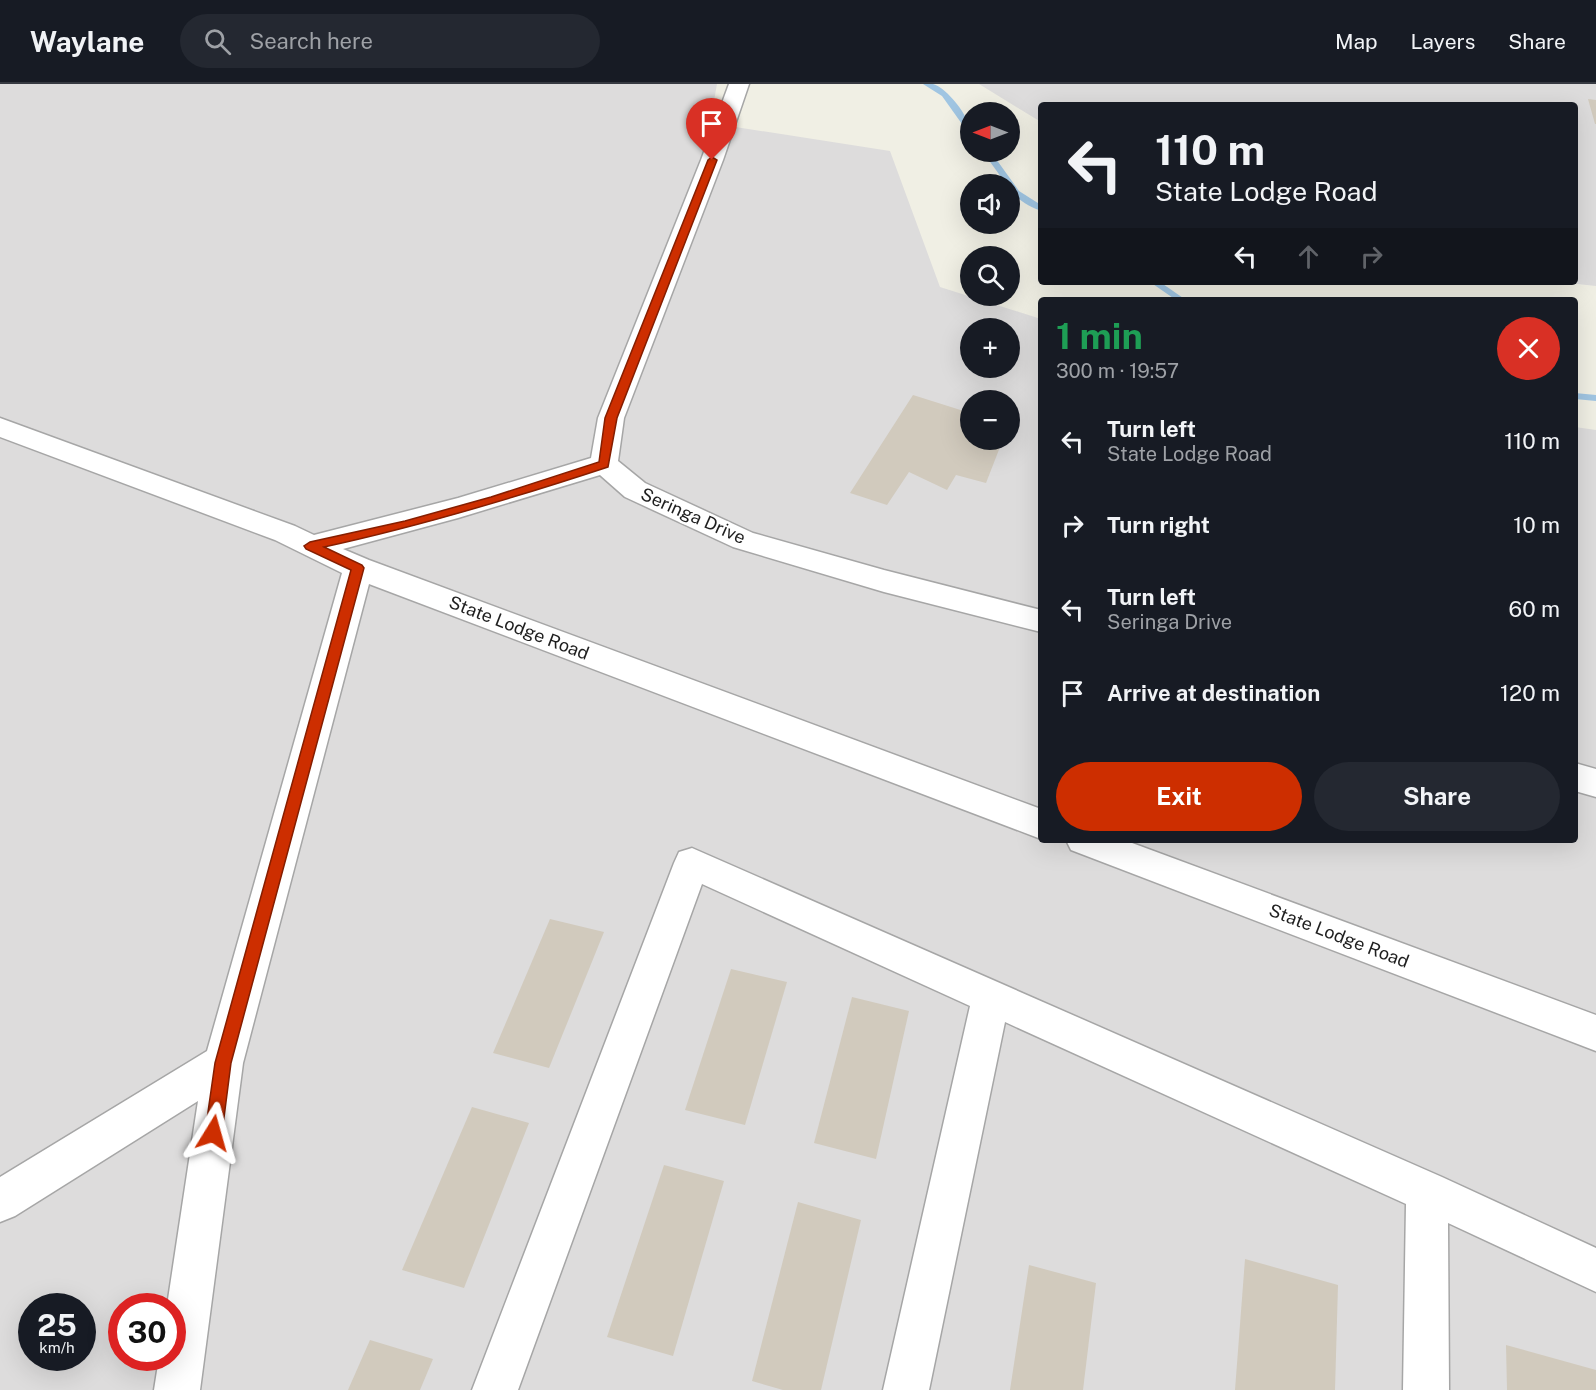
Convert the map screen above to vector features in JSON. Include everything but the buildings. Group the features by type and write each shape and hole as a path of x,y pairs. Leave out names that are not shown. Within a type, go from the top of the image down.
{"street":[{"path":"310,546 405,525 495,500 604,464 611,418 740,84"},
{"name":"State Lodge Road","path":"0,427 285,533 358,568 1038,823"},
{"name":"Seringa Drive","path":"604,464 635,490 743,540 884,581 1038,620"},
{"path":"177,1390 223,1063 358,568"},
{"path":"1578,778 1596,783"},
{"name":"State Lodge Road","path":"1091,843 1596,1033"},
{"path":"495,1390 692,863 1427,1191 1596,1270"},
{"path":"906,1390 991,997"},
{"path":"0,1201 223,1063"},
{"path":"1426,1390 1427,1191"}],"shaded area":[{"path":"0,84 717,84 710,123 890,151 940,287 960,293 960,306 1000,306 1038,318 1038,843 1578,843 1578,427 1596,430 1596,1390 0,1390"},
{"path":"979,84 1596,84 1596,286 1578,284 1578,102 1038,102 1038,120 1020,109 1020,102 1008,102"}],"waterway":[{"path":"927,84 945,94 960,115"},
{"path":"994,162 1016,193 1038,207"},
{"path":"1159,285 1177,297"},
{"path":"1578,396 1596,398"}],"route":[{"path":"213,1133 223,1063 358,568 310,546 405,525 495,500 604,464 611,418 712,160"}]}
